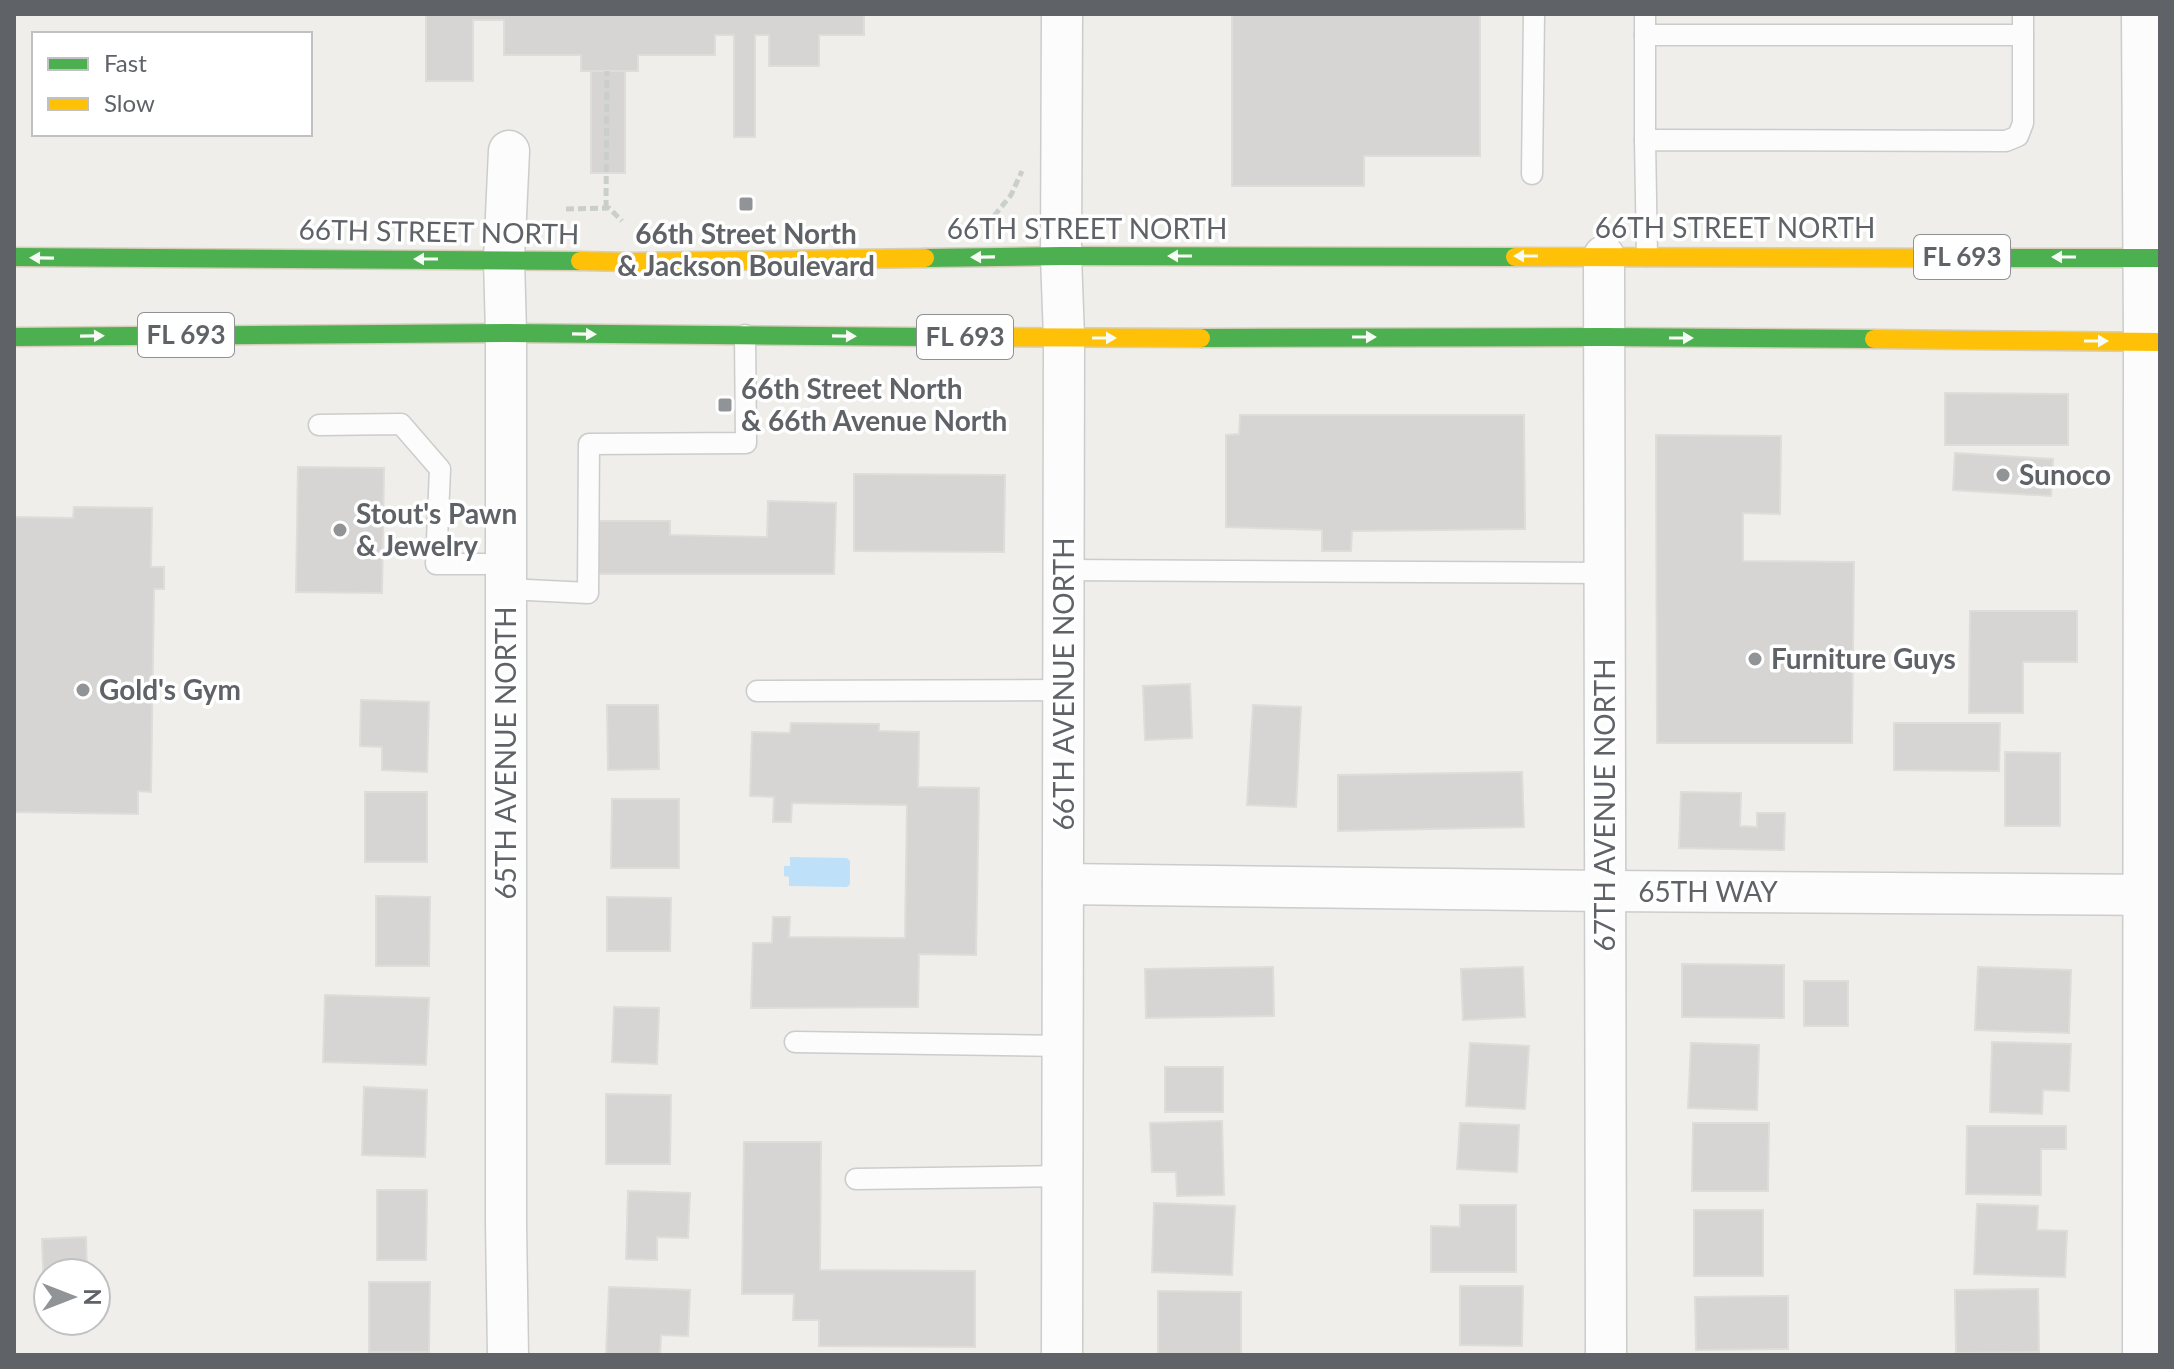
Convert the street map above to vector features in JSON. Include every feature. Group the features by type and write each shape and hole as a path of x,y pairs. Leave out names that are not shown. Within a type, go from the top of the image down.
{"main road":[{"name":"66TH STREET NORTH","path":"14,257 631,262 1061,256 2151,258"},
{"name":"FL 693","path":"14,337 506,333 2152,342"}],"street":[{"name":"66TH AVENUE NORTH","path":"1062,14 1062,1355"},
{"path":"2142,14 2152,342 2152,895 2143,1355"},
{"name":"65TH AVENUE NORTH","path":"508,1355 504,259 509,151"},
{"name":"67TH AVENUE NORTH","path":"1604,256 1606,1355"},
{"name":"65TH WAY","path":"1063,884 2152,895"}],"lane":[{"path":"1532,174 1534,14"},
{"path":"1645,140 2006,141 2018,136 2023,123 2023,24 1645,24 1645,140 1647,256"},
{"path":"319,425 401,424 440,469 436,564 588,593 589,444 746,443 745,335"},
{"path":"1064,570 1604,573"},
{"path":"757,691 1063,690"},
{"path":"795,1042 1063,1046"},
{"path":"856,1179 1063,1176"}],"path":[{"path":"606,208 607,71"}],"water":[{"path":"790,857 847,858 850,861 850,884 847,887 789,886 789,877 784,876 784,866 790,866"}],"building":[{"path":"426,14 864,14 864,35 819,35 819,66 769,66 769,35 755,35 755,137 734,137 734,35 715,35 715,55 638,55 638,71 581,71 581,55 504,55 504,20 473,20 473,81 426,81"},
{"path":"1232,14 1480,14 1480,156 1364,156 1364,186 1232,186"},
{"path":"591,71 625,71 625,173 591,173"},
{"path":"1945,393 2068,394 2068,445 1945,445"},
{"path":"1240,415 1524,415 1525,529 1352,531 1351,551 1322,551 1322,530 1226,527 1226,435 1239,434"},
{"path":"1656,435 1781,436 1780,514 1743,513 1743,561 1854,562 1852,743 1657,743"},
{"name":"Sunoco","path":"1955,453 2053,459 2051,496 1953,490"},
{"name":"Stout's Pawn & Jewelry","path":"298,467 384,468 382,593 296,592"},
{"path":"854,474 1005,475 1004,552 854,551"},
{"path":"768,501 836,503 834,574 597,574 598,521 670,521 670,535 767,537"},
{"name":"Gold's Gym","path":"74,507 152,508 151,567 164,567 164,589 154,589 151,792 138,791 138,814 14,812 14,517 73,518"},
{"path":"1970,611 2077,611 2077,662 2023,662 2023,713 1969,713"},
{"path":"1190,684 1192,738 1145,740 1143,686"},
{"path":"361,700 429,702 427,772 382,770 382,747 360,746"},
{"path":"607,705 658,705 659,769 608,770"},
{"path":"1253,705 1301,707 1296,807 1247,805"},
{"path":"791,723 879,724 879,731 919,732 918,787 979,788 976,955 919,954 918,1007 751,1008 753,943 772,943 773,917 790,917 789,937 905,938 907,805 792,803 791,822 773,822 774,797 750,796 752,732 790,733"},
{"path":"1894,723 2000,723 1999,771 1894,770"},
{"path":"2005,752 2060,753 2060,826 2005,826"},
{"path":"1522,772 1524,827 1338,831 1338,775"},
{"path":"365,792 427,792 427,862 365,862"},
{"path":"1681,792 1741,793 1740,826 1757,827 1757,813 1785,813 1784,850 1679,848"},
{"path":"612,799 679,799 679,868 611,868"},
{"path":"376,896 430,897 429,966 376,966"},
{"path":"607,897 671,898 670,951 607,951"},
{"path":"1682,964 1784,965 1784,1018 1682,1017"},
{"path":"1273,967 1274,1016 1146,1018 1145,969"},
{"path":"1523,967 1525,1017 1463,1020 1461,969"},
{"path":"1978,967 2071,970 2069,1033 1975,1030"},
{"path":"1804,981 1848,981 1848,1026 1804,1026"},
{"path":"325,995 429,998 426,1065 323,1062"},
{"path":"614,1007 659,1008 657,1064 612,1062"},
{"path":"1992,1042 2071,1044 2069,1091 2043,1090 2042,1114 1990,1112"},
{"path":"1470,1043 1529,1046 1525,1109 1466,1106"},
{"path":"1691,1043 1759,1045 1757,1110 1688,1108"},
{"path":"1165,1067 1223,1067 1223,1112 1165,1112"},
{"path":"364,1087 427,1090 425,1157 362,1155"},
{"path":"606,1094 671,1095 670,1164 606,1164"},
{"path":"1222,1121 1224,1195 1177,1196 1176,1172 1152,1172 1150,1123"},
{"path":"1460,1123 1519,1125 1517,1172 1457,1169"},
{"path":"1693,1123 1769,1123 1768,1191 1692,1191"},
{"path":"1967,1126 2066,1126 2066,1149 2041,1149 2041,1195 1966,1194"},
{"path":"744,1142 821,1142 820,1270 975,1271 975,1347 819,1346 819,1320 793,1320 794,1294 742,1294"},
{"path":"377,1190 427,1190 426,1260 377,1260"},
{"path":"628,1191 690,1193 688,1238 657,1237 657,1260 626,1259"},
{"path":"1154,1203 1235,1206 1232,1275 1152,1272"},
{"path":"1977,1204 2038,1206 2037,1230 2067,1231 2065,1277 1974,1274"},
{"path":"1460,1205 1516,1205 1516,1272 1431,1272 1431,1226 1460,1227"},
{"path":"1694,1210 1763,1210 1763,1276 1694,1276"},
{"path":"86,1237 87,1257 43,1257 42,1239"},
{"path":"369,1282 430,1282 429,1352 369,1352"},
{"path":"1460,1286 1523,1286 1522,1346 1460,1345"},
{"path":"609,1287 690,1290 688,1336 661,1335 660,1355 606,1355"},
{"path":"2038,1289 2039,1352 1956,1353 1955,1290"},
{"path":"1158,1291 1241,1292 1241,1355 1158,1355"},
{"path":"1788,1296 1788,1349 1696,1350 1695,1297"}],"traffic: fast":[{"path":"14,257 580,261"},
{"path":"925,258 1515,257"},
{"path":"1972,258 2160,258"},
{"path":"14,337 506,333 927,337"},
{"path":"1201,338 1874,339"}],"traffic: slow":[{"path":"1515,257 1972,258"},
{"path":"580,261 925,258"},
{"path":"927,337 1201,338"},
{"path":"1874,339 2160,342"}],"place":[{"name":"66th Street North & Jackson Boulevard","path":"746,204"},
{"name":"66th Street North & 66th Avenue North","path":"725,405"},
{"name":"Sunoco","path":"2003,475"},
{"name":"Stout's Pawn & Jewelry","path":"340,530"},
{"name":"Furniture Guys","path":"1755,659"},
{"name":"Gold's Gym","path":"83,690"}]}
